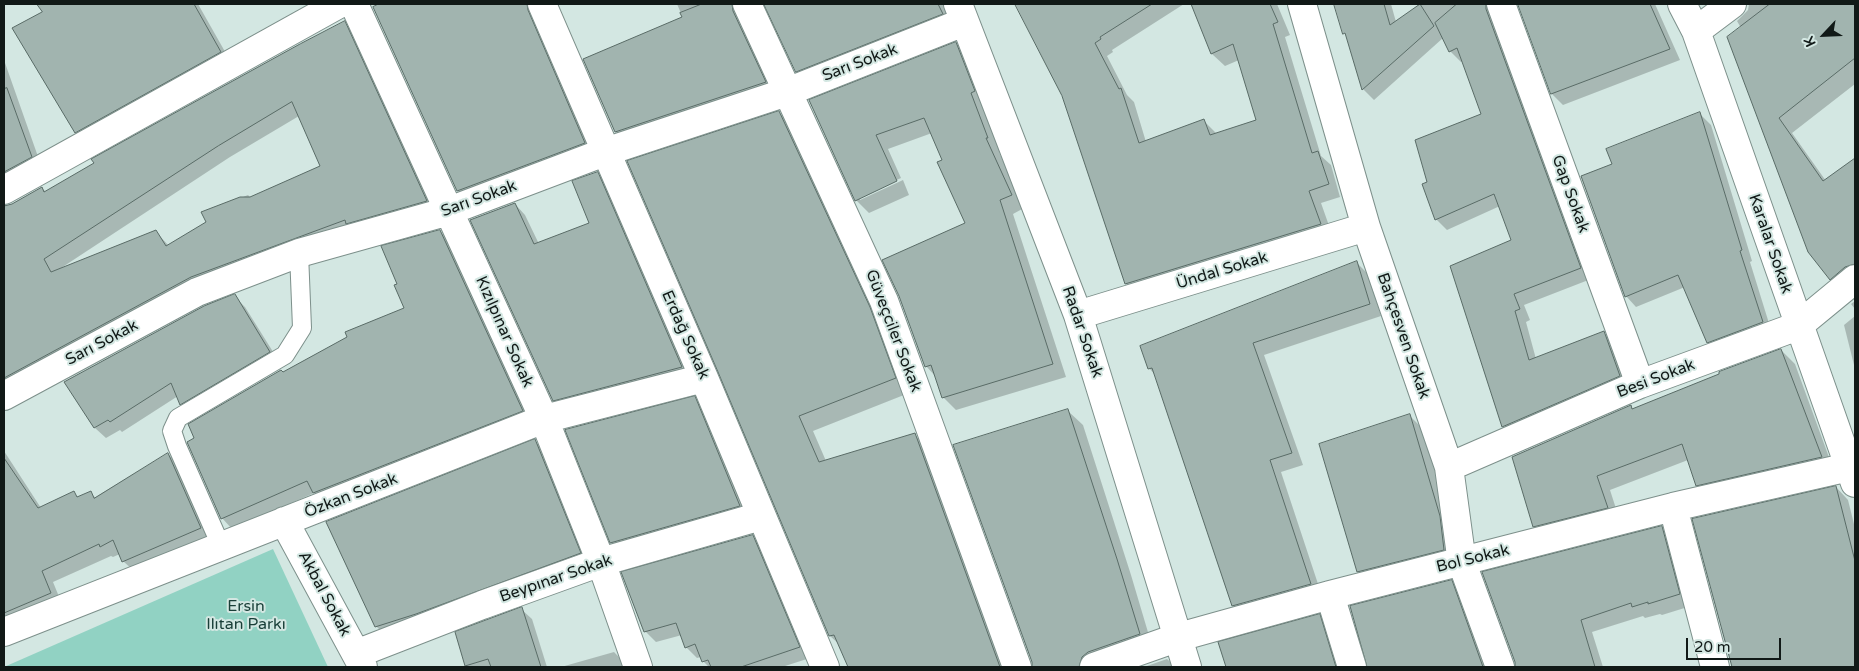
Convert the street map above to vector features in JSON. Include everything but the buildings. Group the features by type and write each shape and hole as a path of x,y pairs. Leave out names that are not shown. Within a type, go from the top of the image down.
{"street":[{"path":"4,190 339,4"},
{"name":"Kızılpınar Sokak","path":"354,4 544,419 601,562 638,667"},
{"name":"Erdağ Sokak","path":"542,4 704,378 824,667"},
{"name":"Güveçciler Sokak","path":"747,4 884,301 1017,667"},
{"name":"Bahçesven Sokak","path":"1302,4 1366,228 1449,467 1462,562 1500,667"},
{"name":"Gap Sokak","path":"1500,4 1640,384"},
{"name":"Karalar Sokak","path":"1682,4 1696,31 1798,326 1853,472"},
{"path":"1696,31 1732,4"},
{"name":"Sarı Sokak","path":"4,396 197,292 299,253 449,211 605,152 787,92 961,13"},
{"name":"Radar Sokak","path":"961,13 1078,315 1187,667"},
{"name":"Ündal Sokak","path":"1078,315 1366,228"},
{"name":"Besi Sokak","path":"1449,467 1640,384 1798,326 1855,279"},
{"name":"Özkan Sokak","path":"4,632 544,419 704,378"},
{"name":"Bol Sokak","path":"1094,667 1179,637 1330,595 1673,507 1853,472"},
{"path":"1673,507 1715,667"},
{"name":"Beypınar Sokak","path":"359,660 482,605 601,562 760,516"},
{"name":"Akbal Sokak","path":"284,521 359,660"},
{"path":"1330,595 1352,667"}],"lane":[{"path":"221,546 172,431 178,418 284,355 302,328 299,253"}],"green space":[{"name":"Ersin Ilıtan Parkı","path":"273,549 328,667 4,667"}]}
